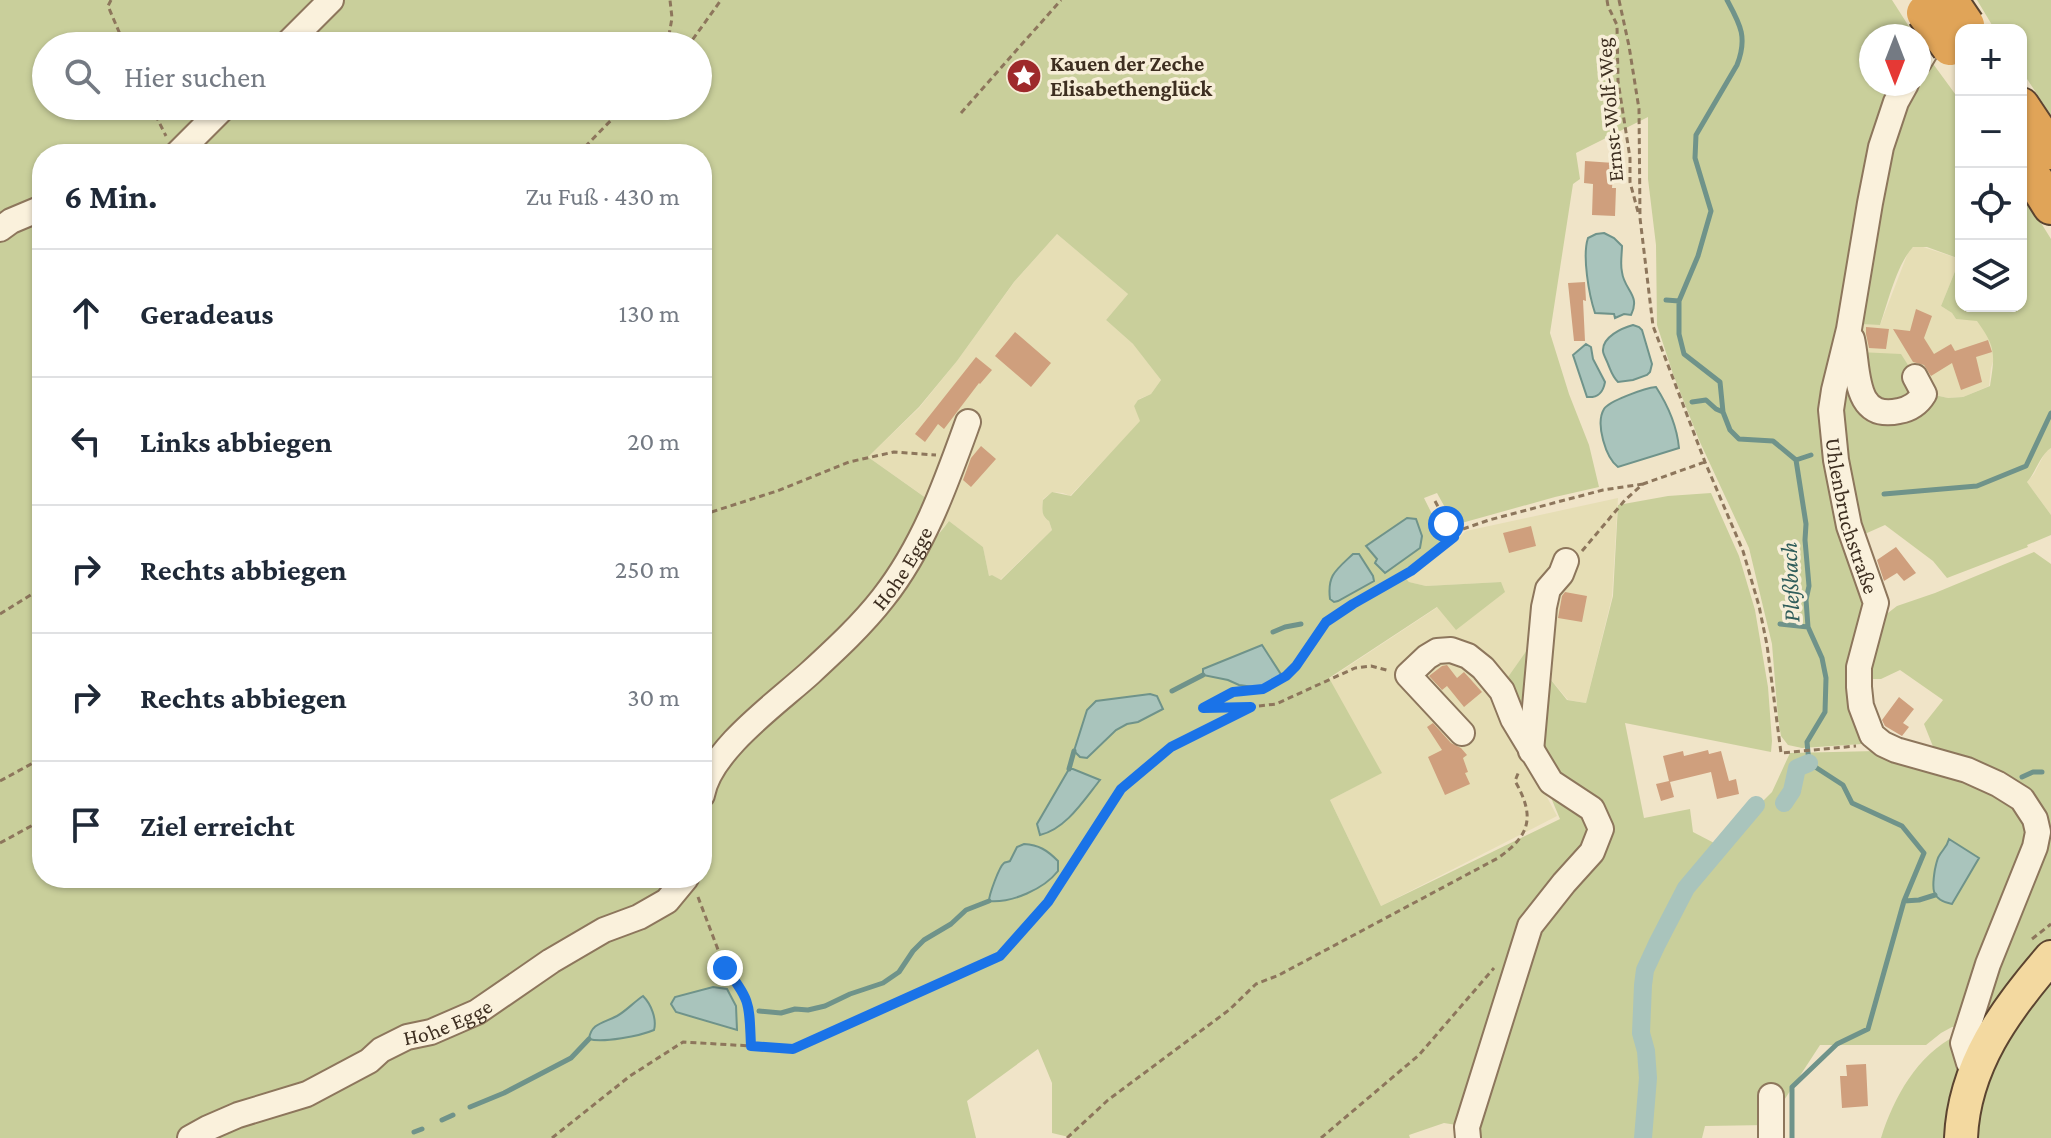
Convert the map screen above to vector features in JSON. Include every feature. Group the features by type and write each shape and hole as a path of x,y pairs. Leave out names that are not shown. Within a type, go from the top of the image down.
{"highway":[{"path":"2027,115 2051,151"},
{"path":"2027,168 2051,206"}],"main road":[{"path":"1961,1138 1967,1093 1975,1070 1992,1035 2020,993 2038,952"}],"street":[{"path":"299,32 331,0"},
{"name":"Uhlenbruchstraße","path":"1883,744 1872,735 1861,706 1859,667 1876,603 1849,526 1832,436 1831,410 1849,329 1881,147 1899,96"},
{"path":"178,144 208,120"},
{"path":"0,229 32,212"},
{"path":"1849,329 1857,380 1863,398 1873,408 1887,414 1908,410 1924,394 1915,377"},
{"name":"Hohe Egge","path":"712,769 723,753 813,670 883,599 922,537 968,422"},
{"path":"1534,755 1544,607 1548,589 1572,559"},
{"path":"1462,733 1408,675 1437,651 1451,650 1468,656 1483,668 1502,691 1513,719 1551,782 1592,809 1601,829 1592,852 1530,926 1467,1127 1468,1138"},
{"path":"1883,744 1967,770 1998,784 2022,799 2035,819 2038,832 2035,847 1988,964 1963,1043 1969,1063 1975,1070"},
{"name":"Hohe Egge","path":"190,1138 238,1115 307,1094 407,1037 431,1032 477,1012 551,961 604,930 639,917 685,888"},
{"path":"1771,1096 1771,1138"}],"path":[{"path":"111,0 108,6 119,32"},
{"path":"670,0 670,32"},
{"path":"698,32 721,0"},
{"path":"961,113 1061,0"},
{"name":"Ernst-Wolf-Weg","path":"1607,0 1617,25 1618,81 1630,158 1630,182 1640,218"},
{"path":"1619,0 1639,109 1640,218 1653,326 1743,551 1767,645 1781,753 1883,744"},
{"path":"158,120 171,144"},
{"path":"588,144 611,120"},
{"path":"712,512 777,491 849,462 894,452 955,457"},
{"path":"1408,675 1371,666 1355,668 1276,704 1203,708 1233,692 1263,689 1286,676 1326,622 1411,571 1463,529 1603,490 1643,484 1705,462"},
{"path":"1572,559 1643,484"},
{"path":"1435,501 1454,537"},
{"path":"0,614 32,594"},
{"path":"552,1138 630,1076 683,1042 793,1049 1000,956 1048,902 1121,789 1171,747 1251,707"},
{"path":"1067,1138 1108,1100 1229,1010 1256,984 1306,961 1516,846 1527,826 1525,804 1515,781 1522,766 1534,755"},
{"path":"0,781 32,763"},
{"path":"0,843 32,825"},
{"path":"693,888 725,968 742,989 749,1006 751,1046"},
{"path":"2038,952 2035,936 2051,924"},
{"path":"1321,1138 1419,1055 1500,961"}],"shaded area":[{"path":"1057,234 1128,294 1106,320 1134,345 1161,380 1151,394 1139,399 1134,406 1141,421 1070,496 1052,492 1043,499 1042,510 1052,530 1000,580 989,576 983,547 949,521 919,553 939,507 868,457 919,408 1015,281"},
{"path":"1917,245 1955,257 1955,271 1941,306 1956,319 1977,320 1988,336 1995,355 1989,386 1963,397 1930,394 1859,352 1859,324 1880,325 1909,250"},
{"path":"2051,448 2051,515 2027,482"},
{"path":"1618,498 1612,597 1586,703 1568,700 1527,651 1496,693 1506,720 1557,816 1381,906 1330,800 1381,773 1329,679 1438,607 1501,582 1426,586 1409,582 1401,573 1409,575 1466,531"}],"green space":[{"path":"0,0 331,0 299,32 32,32 32,120 211,120 187,144 32,144 32,210 0,225"},
{"path":"334,0 1892,0 1907,24 1859,24 1859,96 1897,96 1832,383 1865,587 1869,741 1802,748 1788,745 1781,736 1772,644 1749,548 1699,440 1657,325 1656,245 1648,179 1648,117 1576,153 1580,179 1573,184 1550,333 1589,445 1599,487 1458,524 1453,522 1437,493 1424,498 1441,532 1441,544 1401,573 1409,582 1426,586 1501,582 1505,592 1456,630 1437,607 1329,678 1382,773 1330,800 1381,906 1560,819 1503,684 1527,650 1567,700 1586,703 1613,596 1618,505 1668,496 1711,493 1739,556 1755,610 1768,687 1771,752 1625,723 1644,818 1690,809 1693,832 1716,844 1772,792 1790,753 1876,751 2009,795 2031,829 1959,1027 1941,1033 1926,1045 1820,1045 1768,1125 1705,1126 1702,1138 1471,1138 1469,1127 1444,1123 1409,1135 1410,1138 1073,1138 1052,1133 1052,1083 1038,1049 967,1101 976,1138 203,1138 409,1039 673,888 712,888 713,776 884,603 949,521 983,547 989,576 1001,580 1052,530 1043,515 1043,500 1052,492 1071,496 1140,421 1134,406 1138,400 1151,394 1161,380 1133,344 1106,320 1128,294 1057,234 1014,282 957,361 919,407 868,457 933,503 902,565 712,767 712,144 192,144 217,120 712,120 712,32 303,32"},
{"path":"1977,0 2051,0 2051,115 2027,79 2027,24 1991,24"},
{"path":"1931,61 1955,94 1955,257 1927,247 1913,247 1898,273 1880,325 1858,324 1878,178 1910,96 1931,96"},
{"path":"2027,201 2051,239 2051,448 2027,482 2051,515 2051,535 1947,578 1933,561 1885,525 1858,537 1835,432 1853,353 1865,406 1930,394 1963,397 1990,386 1992,351 1983,330 1977,321 1956,319 1941,306 1955,271 1955,312 2027,312"},
{"path":"32,217 32,888 667,888 476,1009 182,1138 0,1138 0,233"},
{"path":"1859,352 1901,354 1908,365 1913,401 1873,404"},
{"path":"2034,552 2051,564 2051,941 1997,1009 1972,1033 2045,821 1936,754 1924,724 1943,700 1900,670 1881,679 1862,679 1884,616 1897,606"},
{"path":"2051,973 2051,1138 1973,1138 1990,1060"},
{"path":"1957,1035 1960,1071 1952,1138 1881,1138 1893,1107 1909,1079 1930,1054"}],"water":[{"path":"1604,233 1622,246 1623,278 1634,302 1631,315 1615,318 1614,314 1595,313 1587,276 1586,246 1588,238"},
{"path":"1633,325 1642,330 1652,364 1650,372 1633,380 1618,382 1604,356 1604,346 1614,334"},
{"path":"1586,344 1591,347 1593,359 1605,382 1603,389 1594,397 1587,397 1573,355"},
{"path":"1656,387 1671,416 1679,448 1618,467 1609,456 1603,440 1601,423 1604,409 1628,395"},
{"path":"1407,518 1416,519 1422,536 1420,548 1385,573 1375,563 1377,559 1366,546"},
{"path":"1353,554 1359,554 1374,581 1334,602 1330,599 1329,591 1331,578"},
{"path":"1262,645 1282,676 1265,685 1239,685 1203,675 1203,669"},
{"path":"1150,694 1157,696 1163,709 1116,730 1087,758 1080,757 1074,751 1087,710 1096,701"},
{"path":"1069,769 1100,780 1066,820 1040,835 1037,824"},
{"path":"1949,839 1979,858 1952,904 1936,896 1933,887 1937,860"},
{"path":"1024,844 1050,854 1058,861 1058,871 1045,884 1027,894 1008,900 989,901 1002,866 1010,861 1017,847"},
{"path":"713,987 727,989 736,1006 737,1030 676,1012 671,1004 675,997"},
{"path":"643,996 653,1012 654,1030 622,1038 589,1039 595,1027 620,1014"}],"building":[{"path":"1585,161 1614,163 1612,188 1616,188 1615,216 1592,215 1593,184 1584,183"},
{"path":"1585,282 1585,341 1574,341 1568,283"},
{"path":"1916,309 1932,316 1924,338 1934,354 1951,344 1955,351 1988,340 1992,352 1976,357 1982,382 1961,390 1952,363 1931,376 1924,365 1913,362 1893,329 1910,331"},
{"path":"1866,327 1889,329 1886,349 1869,348"},
{"path":"1015,332 1051,363 1031,387 995,356"},
{"path":"976,357 992,370 944,429 938,424 925,442 915,434"},
{"path":"981,446 996,459 971,487 963,480 971,458"},
{"path":"1531,526 1536,546 1509,553 1503,533"},
{"path":"1896,547 1916,573 1904,581 1897,573 1884,581 1877,560"},
{"path":"1565,592 1587,596 1582,622 1558,618"},
{"path":"1447,665 1457,678 1464,672 1482,692 1464,707 1447,686 1442,690 1429,676"},
{"path":"1899,697 1914,709 1903,723 1909,727 1902,736 1885,726 1882,720"},
{"path":"1433,723 1467,755 1463,758 1470,784 1445,795 1428,757 1442,750 1427,727"},
{"path":"1708,750 1709,754 1721,751 1729,781 1736,779 1739,794 1717,799 1711,772 1670,782 1674,797 1661,801 1656,784 1669,781 1663,756 1683,751 1684,756"},
{"path":"1866,1064 1868,1106 1842,1108 1840,1076 1847,1076 1846,1065"}],"waterway":[{"name":"Pleßbach","path":"1727,0 1739,24 1742,46 1737,65 1696,135 1695,158 1711,211 1698,256 1679,301 1679,334 1684,354 1720,382 1723,412 1730,430 1739,439 1773,441 1796,460 1806,524 1808,627 1822,658 1826,678 1825,712 1807,742 1809,763 1843,785 1852,803 1902,826 1924,853 1904,901 1868,1029 1837,1044 1792,1087 1792,1138"},
{"path":"1666,300 1679,301"},
{"path":"1692,402 1706,400 1723,412"},
{"path":"1884,494 1977,486 2026,466 2051,413"},
{"path":"1796,460 1811,455"},
{"path":"1273,632 1301,624"},
{"path":"1780,624 1808,627"},
{"path":"1172,691 1203,675"},
{"path":"1069,769 1074,751"},
{"path":"1784,803 1792,791 1797,768 1809,763"},
{"path":"2022,777 2042,772"},
{"path":"1643,1138 1648,1078 1641,1033 1645,970 1686,888 1756,805"},
{"path":"1904,901 1935,895"},
{"path":"759,1011 781,1013 795,1009 808,1010 883,983 899,972 924,940 951,924 966,910 989,901"},
{"path":"470,1107 571,1058 589,1039"},
{"path":"442,1120 453,1115"},
{"path":"414,1132 422,1129"}],"place":[{"name":"Kauen der Zeche Elisabethenglück","path":"1024,76"}],"route":[{"path":"725,968 742,989 749,1006 751,1046 793,1049 1000,956 1048,902 1121,789 1171,747 1251,707 1203,708 1233,692 1263,689 1286,676 1326,622 1411,571 1454,537 1446,524"}]}
